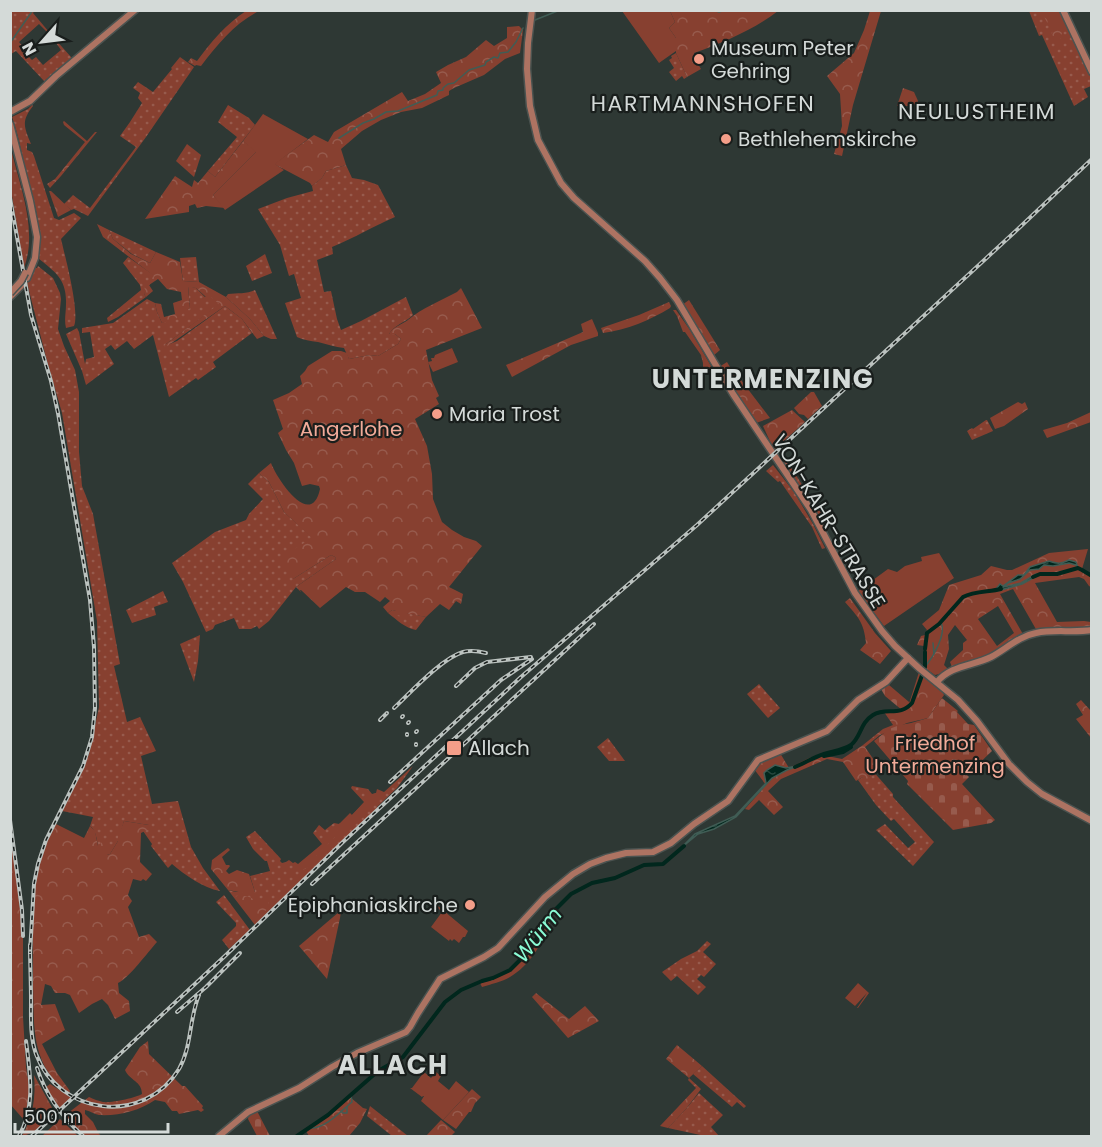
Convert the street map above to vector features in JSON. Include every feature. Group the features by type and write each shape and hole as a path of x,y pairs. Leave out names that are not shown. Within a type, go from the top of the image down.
{"main road":[{"path":"10,112 30,101 56,76 135,10"},
{"name":"VON-KAHR-STRASSE","path":"531,10 523,69 526,106 534,138 552,174 563,188 645,261 676,300 733,394 811,510 857,596 882,632 907,659 958,700 1021,777 1042,794 1092,821"},
{"path":"1063,10 1092,72"},
{"path":"10,124 37,237 35,258 30,273 10,295"},
{"path":"10,136 33,232 32,254 26,275"},
{"path":"937,682 948,672 990,658 1019,639 1032,634 1092,630"},
{"path":"219,1137 248,1112 299,1088 357,1053 406,1032 440,979 498,948 545,897 573,874 606,858 626,853 653,852 671,843 696,822 728,801 760,759 827,731 858,700 886,683 907,659"}],"green space":[{"path":"35,10 33,13 49,32 39,24 19,42 27,55 32,60 36,57 43,65 61,50 55,39 71,57 44,81 16,51 11,54 11,11"},
{"path":"246,11 259,11 234,28 201,66 188,62 191,58 197,61 219,34"},
{"path":"622,11 670,11 675,22 669,28 676,38 676,51 659,63"},
{"path":"670,11 778,11 738,35 694,53 701,69 687,77 676,53 676,38 669,28 675,22"},
{"path":"870,11 881,11 853,105 842,156 834,154 842,126 840,94 827,76 854,53"},
{"path":"1029,11 1059,11 1091,78 1091,86 1084,89 1088,97 1074,106 1042,35 1039,36"},
{"path":"1041,11 1059,11 1066,26 1060,37 1062,42 1056,44 1052,34 1053,25 1048,24"},
{"path":"519,26 523,30 520,53 505,59 484,75 454,88 449,91 449,95 422,108 401,112 381,120 362,131 341,149 346,165 326,171 322,178 312,186 274,164 314,135 328,142 334,132 402,92 408,101 425,94 441,83 436,72 466,57 486,40 494,46 507,38 507,27"},
{"path":"676,53 687,77 684,79 682,76 676,81 669,72 674,68 669,60"},
{"path":"180,57 194,67 146,137 88,216 74,209 71,210 64,204 73,195 90,208 136,147 120,136 142,103 138,98 140,93 133,88 138,82 153,92"},
{"path":"903,88 914,92 917,104 897,106"},
{"path":"32,105 25,120 25,128 31,144 27,143 27,150 34,156 54,218 59,220 74,213 81,218 61,239 75,309 74,326 66,328 66,295 62,282 55,272 38,258 39,235 36,212 12,117"},
{"path":"228,105 249,118 255,125 215,177 208,171 237,137 218,122"},
{"path":"263,114 308,139 275,164 284,170 225,210 213,195 256,152 243,141"},
{"path":"64,121 87,141 97,132 50,188 47,184 55,179 85,142 64,125"},
{"path":"243,141 257,151 213,195 225,208 206,206 197,208 195,204 189,206 189,212 145,219 175,176 192,187 194,180 198,183 208,171 215,177"},
{"path":"187,144 201,155 194,177 176,161"},
{"path":"11,149 23,193 28,224 28,254 24,268 11,190"},
{"path":"346,165 352,178 378,185 395,217 332,247 333,254 317,260 324,292 331,291 341,330 406,297 413,315 389,334 395,334 401,339 398,344 378,356 370,355 349,359 344,348 297,337 285,303 301,298 294,274 289,276 280,245 258,209 313,191 312,186 322,178 326,171"},
{"path":"49,191 51,191 71,210 58,217"},
{"path":"97,224 109,230 113,239 131,254 150,263 156,252 180,262 183,281 199,282 226,297 250,319 264,336 257,339 242,319 225,306 166,347 164,346 219,304 209,295 206,297 196,288 188,287 190,308 174,320 162,323 155,303 161,304 164,317 175,314 173,303 182,300 181,292 167,289 158,279 149,285 153,291 146,297 144,284 154,276 103,237"},
{"path":"109,230 156,252 150,263 132,254 113,239"},
{"path":"265,254 272,273 252,281 246,266"},
{"path":"128,257 155,276 144,294 146,297 108,322 107,318 141,290 140,285 123,263"},
{"path":"196,257 199,282 183,281 180,258"},
{"path":"38,266 53,278 60,293 58,329 75,370 79,392 79,452 82,486 93,514 120,664 114,666 127,722 140,717 156,751 141,756 152,804 178,801 191,847 220,891 188,877 172,864 168,868 143,831 149,825 124,821 118,841 107,855 106,843 98,847 97,838 90,826 93,817 62,811 89,754 99,707 97,621 62,413 27,283"},
{"path":"188,286 196,288 205,297 209,294 220,304 165,346 177,341 225,306 242,319 252,333 213,362 216,367 169,397 153,335 134,349 127,341 115,350 111,345 105,349 114,364 86,385 66,334 77,328 85,364 86,359 94,357 90,332 82,333 82,328 113,323 147,299 155,303 162,323 190,308"},
{"name":"Angerlohe","path":"461,288 482,328 426,350 432,380 439,396 436,398 439,404 415,419 427,446 432,474 433,499 442,522 482,546 449,587 463,594 461,604 456,601 449,610 440,604 426,617 404,613 404,617 392,610 388,613 383,607 390,601 385,597 380,602 365,592 355,592 346,587 320,608 296,587 336,559 335,557 331,555 293,579 277,560 312,538 284,512 269,482 259,473 271,463 280,480 302,503 309,504 316,500 320,489 319,486 310,484 302,486 294,463 278,433 283,429 273,400 302,384 300,376 308,366 332,351 347,353 349,359 370,355 378,356 398,344 401,339 395,334 389,334 393,330"},
{"path":"255,290 277,339 264,336 250,319 226,297 228,294"},
{"path":"689,300 720,350 713,356 682,305"},
{"path":"669,302 670,308 646,320 621,330 603,333 601,328"},
{"path":"673,310 676,310 690,330 711,366 705,372 701,355 683,332"},
{"path":"592,319 598,336 571,345 512,377 506,365 583,332 581,324"},
{"path":"452,348 458,362 433,372 428,362 432,361 431,358"},
{"path":"727,362 736,377 741,380 770,418 756,423 719,367"},
{"path":"811,392 814,392 822,406 808,419 794,408"},
{"path":"1018,402 1022,404 1025,402 1028,409 1004,426 995,429 990,418"},
{"path":"792,410 805,422 774,450 763,426"},
{"path":"1091,412 1091,422 1047,438 1043,430 1067,423"},
{"path":"986,420 993,431 972,440 967,431"},
{"path":"783,455 810,497 816,495 818,503 816,508 820,510 830,541 782,462"},
{"path":"773,465 794,492 825,548 822,549 812,527 780,481 778,482 766,471"},
{"path":"259,473 269,482 284,512 313,538 293,579 331,555 336,559 296,587 269,621 259,629 257,626 251,629 239,629 234,618 215,625 213,629 206,632 172,563 215,532 246,520 263,499 248,484"},
{"path":"1088,549 1082,569 1091,576 1091,587 1079,577 1035,583 1057,622 1091,622 1091,629 1037,631 1013,589 1000,594 1024,636 988,657 965,662 939,674 935,675 923,667 924,646 917,645 927,630 922,624 939,610 949,585 981,575 991,566 1012,570 1049,553","holes":["998,606 1014,633 997,646 978,619","955,625 967,640 963,643 963,650 950,662 952,667 948,669 944,665 949,649 948,635"]},
{"path":"939,553 954,578 884,626 858,591 888,569 897,572 905,566 922,561 921,557"},
{"path":"163,591 168,602 154,607 156,615 132,623 126,610"},
{"path":"850,598 891,651 880,664 860,650 866,643 864,630 860,620 845,602"},
{"path":"392,610 426,617 416,630 405,626 388,613"},
{"path":"200,635 198,661 194,682 180,644"},
{"path":"919,672 944,695 928,718 907,723 880,735 865,747 878,766 868,773 870,777 866,780 863,777 856,781 843,762 827,759 781,779 768,791 783,807 774,815 759,800 749,810 745,809 766,785 754,769 762,760 780,753 789,768 826,753 827,756 842,759 883,729 893,725 884,712 908,707"},
{"path":"759,684 780,708 768,718 747,694"},
{"name":"Friedhof Untermenzing","path":"889,685 909,702 908,707 902,710 885,696 881,689"},
{"name":"Friedhof Untermenzing","path":"942,698 958,711 968,724 974,725 992,751 967,775 969,777 962,784 995,820 991,823 953,830 907,784 908,781 874,741 889,729 928,718"},
{"path":"1081,700 1091,711 1091,738 1076,719 1083,715 1076,704"},
{"path":"608,738 625,761 609,761 597,747"},
{"path":"413,766 378,808 255,925 228,890 255,892 250,876 270,871 267,861 253,849 246,837 255,831 281,859 282,863 289,860 298,864 322,844 313,833 319,825 325,830 334,823 339,824 350,813 352,815 364,802 351,788 352,786 368,789 372,794 376,793 377,789 384,792"},
{"path":"872,770 934,842 913,866 876,830 885,824 908,848 915,842 894,819 891,821 876,805 858,780 870,777 868,773"},
{"path":"373,794 380,795 373,803 316,856 315,861 303,870 299,866 323,844 324,840 337,831 336,825 344,823"},
{"path":"124,821 149,825 149,829 141,833 140,862 152,874 146,881 133,879 128,895 132,901 128,907 139,937 149,934 157,942 132,971 118,983 119,993 129,1001 130,1011 115,1019 102,999 79,1013 70,995 55,993 51,986 45,984 41,1005 55,1004 65,1030 42,1044 57,1073 70,1091 69,1093 52,1078 46,1068 38,1049 35,1031 33,925 38,866 56,824 84,838 90,826 95,831 98,846 102,842 107,843 107,855 118,841"},
{"path":"11,831 23,935 23,1017 30,1091 24,1120 10,1104"},
{"path":"228,848 230,850 222,857 226,865 230,866 226,871 229,874 237,870 249,874 255,892 244,893 228,890 211,869 212,860"},
{"path":"224,895 250,930 229,949 222,940 236,926 236,923 216,902"},
{"path":"247,896 262,903 264,899 268,899 269,907 255,922 235,897"},
{"path":"438,906 468,931 459,943 454,939 449,941 431,927 442,912"},
{"path":"341,912 340,918 327,979 299,946"},
{"path":"546,921 550,923 543,938 523,967 507,979 482,987 480,983 502,975 522,961 537,942"},
{"path":"707,941 711,944 703,952 716,964 704,977 701,975 697,979 706,987 698,995 677,976 671,981 662,972 697,951"},
{"path":"858,983 869,993 857,1008 867,993 855,1006 845,998"},
{"path":"536,993 569,1019 585,1006 599,1021 568,1038 532,997"},
{"path":"148,1041 149,1054 182,1086 185,1086 204,1110 179,1114 177,1111 172,1111 165,1102 155,1100 136,1110 114,1115 99,1115 85,1110 85,1114 102,1136 85,1136 68,1120 66,1117 68,1113 89,1097 107,1102 142,1094 140,1086 125,1070 140,1047"},
{"path":"677,1045 702,1066 689,1078 666,1059"},
{"path":"702,1066 746,1106 744,1108 737,1102 732,1107 693,1074"},
{"path":"424,1072 431,1078 436,1072 441,1076 438,1081 449,1090 456,1081 469,1092 443,1120 421,1101 424,1096 422,1097 410,1088"},
{"path":"34,1075 55,1113 36,1130 22,1136 33,1107"},
{"path":"689,1078 701,1089 668,1128 660,1126 696,1088 688,1080"},
{"path":"50,1084 72,1098 60,1109 46,1087"},
{"path":"472,1089 481,1097 456,1129 443,1120"},
{"path":"699,1093 723,1115 711,1127 719,1136 705,1136 668,1128"},
{"path":"350,1097 367,1109 360,1123 349,1136 309,1136 306,1131"},
{"path":"370,1106 408,1136 392,1136 367,1116"},
{"path":"256,1109 270,1136 257,1136 248,1119 249,1113"},
{"path":"60,1119 78,1136 42,1136"},
{"path":"441,1120 455,1132 451,1136 426,1136"}],"water":[{"path":"1069,560 1076,562 1078,568 1069,563 1044,565 1039,569 1030,570 1020,579 1004,587 1021,583 1036,574 1037,576 1022,584 997,591 996,589 1000,584 1003,586 1018,575 1024,575 1030,567 1049,561 1059,563"},
{"path":"775,765 786,768 798,766 772,778 736,817 714,829 698,834 681,848 695,834 735,816 766,783 764,773"}],"waterway":[{"path":"10,43 33,10"},
{"path":"535,20 560,10"},
{"path":"714,10 719,12 725,10"},
{"path":"339,138 386,112 398,111 437,95 438,91 454,83 469,70 485,65 494,57 498,58 500,53 508,52 523,28"},
{"name":"Würm","path":"1033,577 1078,568 1092,576"},
{"name":"Würm","path":"925,649 927,633 939,624 963,597 1001,589"},
{"name":"Würm","path":"925,667 941,639 941,622"},
{"name":"Würm","path":"933,643 934,654"},
{"name":"Würm","path":"795,767 820,755 851,745 865,722 873,715 903,710 912,703 925,667 925,652"},
{"name":"Würm","path":"824,756 843,752 851,747"},
{"name":"Würm","path":"297,1136 328,1115 378,1071 403,1057 445,1002 461,990 510,970 530,950 550,915 571,894 592,883 615,878 644,865 663,864 684,846"},
{"path":"310,1128 321,1126 332,1119 352,1102 351,1095"},
{"path":"341,1111 347,1113 347,1107"}],"railway":[{"path":"32,1136 521,677 697,525 1092,159"},
{"path":"10,198 31,315 58,413 90,600 94,647 95,708 92,737 83,766 46,840 38,864 34,884 30,953"},
{"path":"312,884 594,624"},
{"path":"394,708 446,661 463,652 486,653"},
{"path":"456,686 475,668 487,662 531,657"},
{"path":"390,782 501,680 532,659"},
{"path":"380,720 387,713"},
{"path":"10,820 22,910 23,936"},
{"path":"30,945 31,1027 36,1054 47,1075 63,1091 82,1101 103,1106 124,1106 145,1099 164,1087 179,1069 183,1060 199,995"},
{"path":"177,1012 240,953"},
{"path":"19,1136 30,1101 26,1041"},
{"path":"37,1068 45,1088 56,1105 83,1136"}],"place":[{"name":"Museum Peter Gehring","path":"699,59"},
{"name":"Bethlehemskirche","path":"726,139"},
{"name":"Maria Trost","path":"437,414"},
{"name":"Allach","path":"454,748"},
{"name":"Epiphaniaskirche","path":"470,905"}],"district":[{"name":"HARTMANNSHOFEN","path":"703,103"},
{"name":"NEULUSTHEIM","path":"977,111"},
{"name":"UNTERMENZING","path":"763,379"},
{"name":"ALLACH","path":"393,1065"}]}
